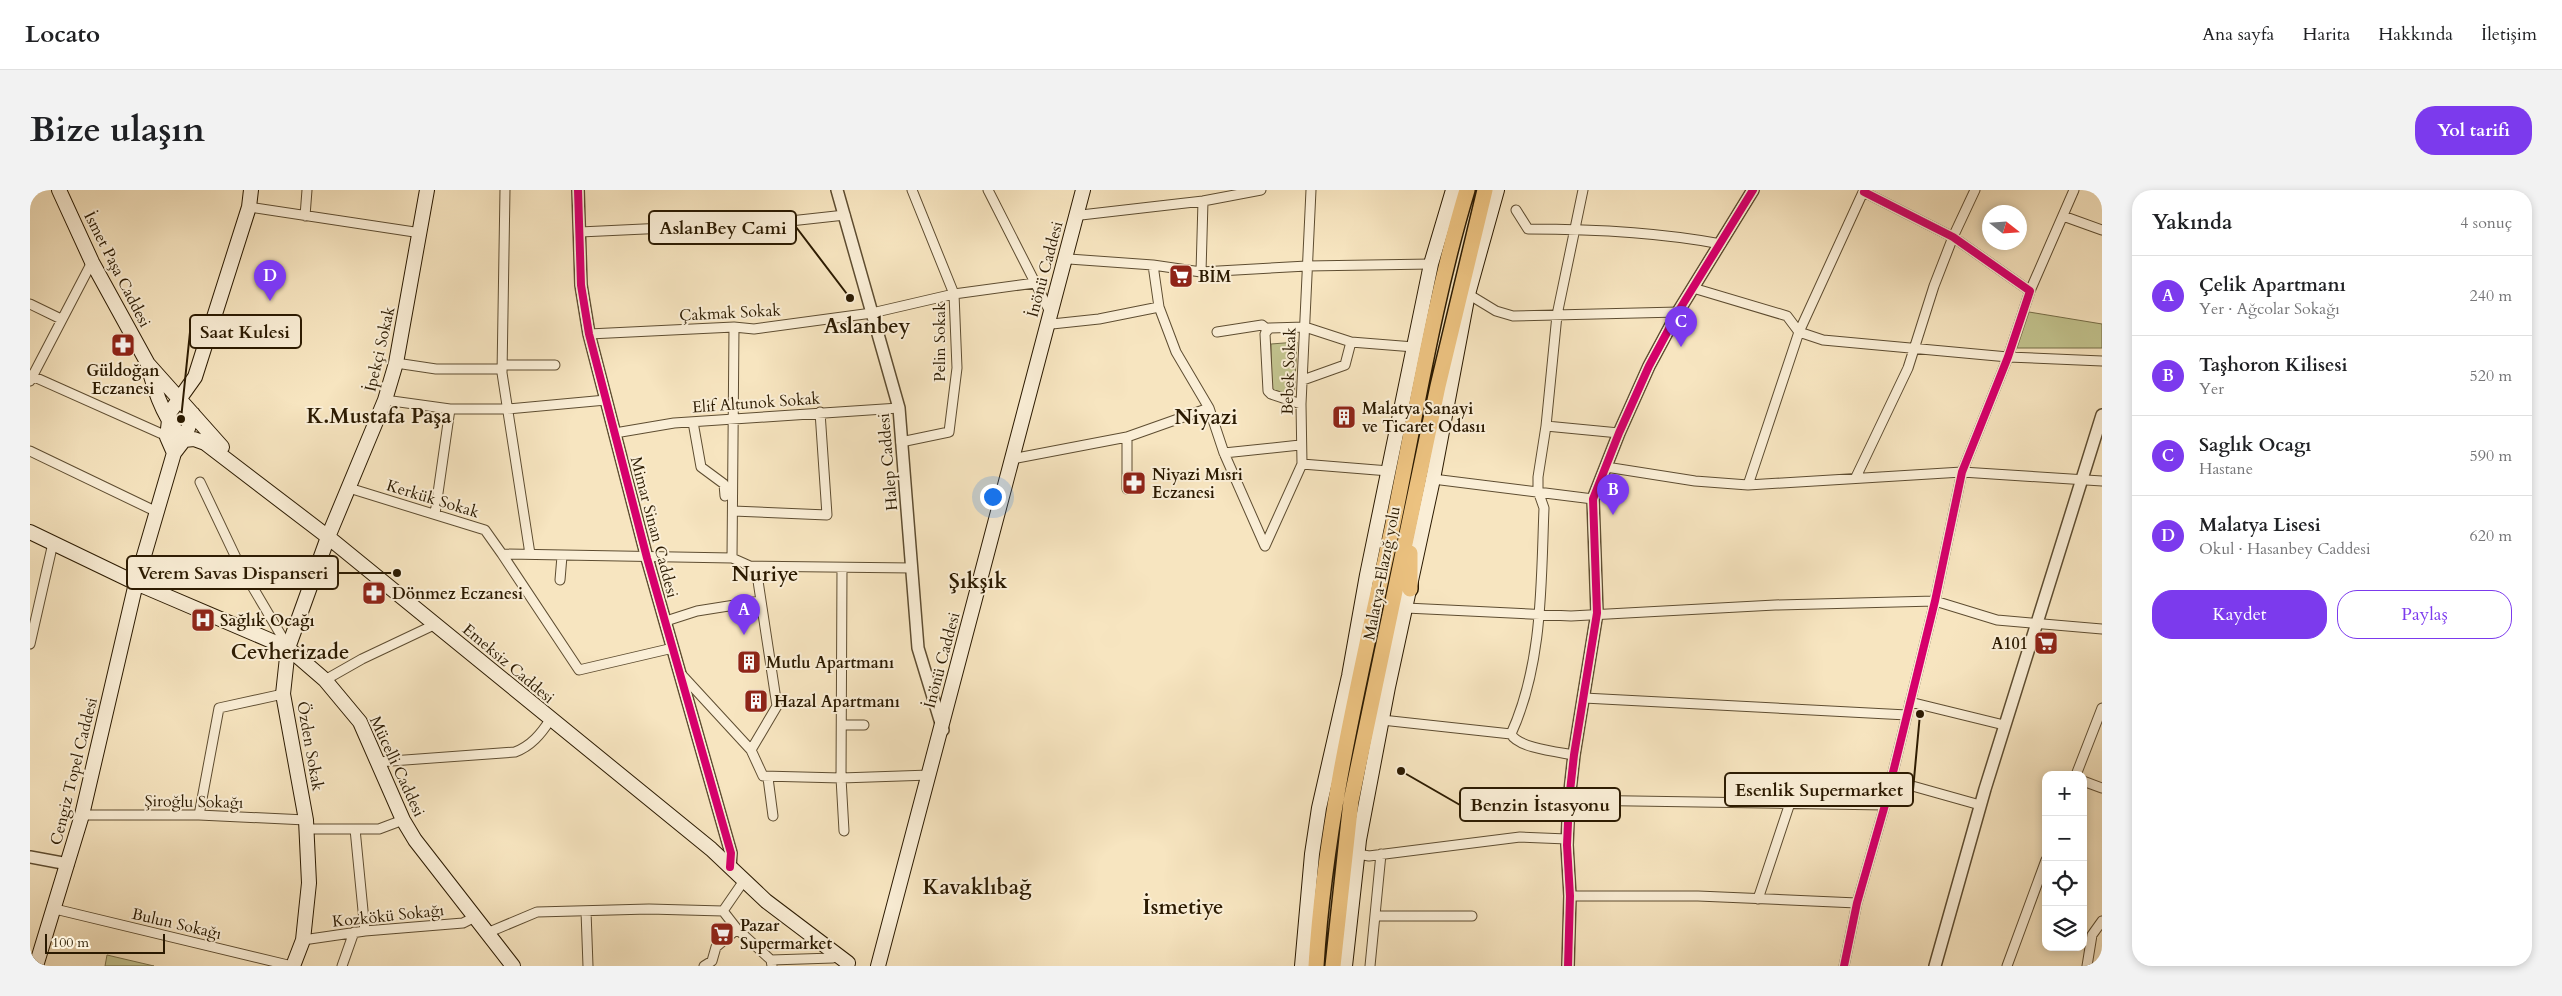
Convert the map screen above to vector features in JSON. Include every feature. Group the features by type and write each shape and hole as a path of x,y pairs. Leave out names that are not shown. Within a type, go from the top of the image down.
{"highway":[{"path":"1316,966 1335,813 1381,580 1445,276 1467,190"},
{"name":"Malatya-Elazığ yolu","path":"1333,966 1352,801 1411,514 1473,234 1486,190"},
{"path":"1410,589 1411,514"}],"main road":[{"path":"193,414 184,440 174,453 167,437 170,412 195,377 249,207 251,190"},
{"name":"İpekçi Sokak","path":"328,537 386,400 396,364 421,233 427,190"},
{"name":"İnönü Caddesi","path":"879,966 1018,458 1082,190"},
{"name":"İnönü Caddesi","path":"879,966 894,922 1051,318 1088,190"},
{"path":"1302,966 1311,862 1319,808 1349,676 1382,500 1431,264 1452,190"},
{"path":"1345,966 1358,854 1382,720 1433,479 1468,294 1496,190"},
{"name":"İsmet Paşa Caddesi","path":"61,191 92,262 148,364"},
{"path":"148,364 193,414 207,433 258,482"},
{"path":"148,364 152,381 174,431 184,440 205,443 258,482"},
{"name":"Cengiz Topel Caddesi","path":"36,966 55,910 82,815 136,583 174,453"},
{"name":"Emeksiz Caddesi","path":"258,482 436,624 550,720 711,849 736,874 753,895 849,963"},
{"path":"1381,580 1377,564 1387,512 1382,500"},
{"name":"Mücelli Caddesi","path":"30,532 136,583 288,648 325,680 360,722 403,820 415,840 514,966"},
{"name":"Özden Sokak","path":"293,966 303,940 309,883 307,824 283,694 288,648 328,537"},
{"name":"Emeksiz Caddesi","path":"736,874 754,882 849,963"}],"street":[{"path":"305,216 307,190"},
{"path":"505,190 502,367 530,554"},
{"name":"Mimar Sinan Caddesi","path":"578,190 581,285 589,334 647,558 736,874"},
{"name":"Halep Caddesi","path":"837,190 899,408 918,648 943,731"},
{"path":"912,190 954,294"},
{"path":"988,190 1051,318 1099,319 1159,306"},
{"path":"1081,214 1203,201 1261,190"},
{"name":"Bebek Sokak","path":"1302,464 1300,445 1301,404 1311,190"},
{"path":"1511,734 1521,713 1527,689 1540,614 1544,508 1538,491 1538,477 1546,426 1557,315 1582,190"},
{"path":"1568,966 1570,896 1567,838 1569,800 1574,755 1597,613 1593,499 1619,433 1649,366 1678,312 1752,190"},
{"path":"1856,477 1908,368 1953,237 1975,190"},
{"path":"1844,966 1857,903 1892,780 1935,601 1962,472 2008,357 2030,291 2074,190"},
{"path":"1748,485 1799,332 1864,191 1953,237 2030,291"},
{"path":"1201,272 1203,201"},
{"path":"249,207 421,233"},
{"path":"1516,210 1528,229 1573,229 1684,237 1721,244"},
{"path":"580,232 772,223 845,215"},
{"path":"2063,216 2102,230"},
{"path":"1069,259 1153,265 1201,272 1307,266 1431,264"},
{"path":"92,262 31,378 167,437 184,440"},
{"path":"1153,265 1159,306 1176,352 1209,408 1224,453 1265,546 1302,464 1389,471"},
{"name":"Çakmak Sokak","path":"589,334 734,327 754,329 872,313 954,294 1035,283"},
{"path":"1693,288 1787,316 1799,332 1822,340 2008,357 2102,362"},
{"name":"Pelin Sokak","path":"901,442 949,432 957,368 954,294"},
{"path":"1468,294 1496,311 1513,316 1678,312"},
{"path":"30,304 61,319"},
{"path":"1216,332 1262,325 1268,330"},
{"path":"732,558 734,327"},
{"path":"1301,404 1271,394 1268,391 1265,334 1269,328 1304,327 1351,342 1414,347"},
{"path":"1303,380 1345,366 1351,342"},
{"path":"396,364 436,369 555,365"},
{"path":"386,400 450,409 507,409 606,400"},
{"name":"Elif Altunok Sokak","path":"615,433 693,422 899,408"},
{"path":"1018,458 1127,437 1209,408"},
{"path":"435,514 450,409"},
{"path":"733,511 827,515 820,412"},
{"path":"1935,966 2004,725 2102,415"},
{"path":"693,422 701,467 724,484 725,496"},
{"path":"1546,426 1619,433"},
{"path":"1127,437 1127,489"},
{"path":"1224,453 1300,445"},
{"path":"30,452 157,512"},
{"path":"1606,467 1695,481 1748,485 1962,472 2102,481"},
{"path":"1433,479 1593,499"},
{"path":"200,482 240,564 288,648"},
{"name":"Kerkük Sokak","path":"349,488 485,530 579,670 673,648"},
{"path":"30,644 53,543"},
{"path":"502,554 732,558 750,566 912,568"},
{"path":"560,580 562,556"},
{"path":"750,566 758,581 776,706 751,750"},
{"path":"842,568 841,778 844,831"},
{"path":"666,621 697,611 760,600"},
{"path":"1406,608 1571,616 1597,613 1935,601 1997,620 2035,625 2102,629"},
{"path":"325,680 362,659 436,624"},
{"path":"680,673 751,750 763,776 768,778 841,778 930,775"},
{"path":"199,816 219,708 283,694"},
{"path":"1584,698 1907,715"},
{"path":"1910,702 2004,725"},
{"path":"2078,771 2102,708"},
{"path":"378,762 515,752 524,749 539,736 550,720"},
{"path":"1382,720 1511,734"},
{"path":"842,725 864,726"},
{"path":"1511,734 1514,740 1522,744 1574,755"},
{"path":"768,778 773,816"},
{"path":"1892,780 1980,805"},
{"path":"2087,782 2102,788"},
{"path":"1569,800 1885,805"},
{"path":"1758,899 1790,803"},
{"name":"Şiroğlu Sokağı","path":"82,815 199,816 355,829 379,829 403,820"},
{"path":"355,829 365,931"},
{"path":"1358,854 1381,854 1520,837 1567,838"},
{"path":"1370,966 1381,854"},
{"path":"30,858 68,864"},
{"path":"2007,966 2046,861"},
{"path":"723,911 736,874"},
{"path":"1570,896 1758,899 1857,903"},
{"name":"Bulun Sokağı","path":"55,910 293,966"},
{"path":"586,911 588,966"},
{"path":"487,933 537,912 723,911"},
{"path":"723,911 737,929 772,963 849,963"},
{"path":"1375,916 1472,916"},
{"name":"Kozkökü Sokağı","path":"303,940 354,932 463,922 474,917"},
{"path":"2086,966 2092,935 2102,921"},
{"path":"704,966 712,961 716,947 737,929"},
{"path":"342,966 354,932"}],"green space":[{"path":"2029,312 2102,324 2102,348 2017,348"},
{"path":"1297,342 1294,402 1271,396 1271,344"},
{"path":"107,955 154,966 105,966"}],"cycle path":[{"path":"578,190 581,285 589,334 647,558 731,853 730,867"},
{"path":"1568,966 1570,896 1567,845 1569,800 1574,755 1597,613 1593,499 1619,433 1649,366 1678,312 1753,190"},
{"path":"1844,966 1857,903 1885,805 1935,601 1962,472 2008,357 2030,291 1953,237 1864,192"}],"place":[{"name":"BİM","path":"1181,276"},
{"name":"AslanBey Cami","path":"850,298"},
{"name":"Malatya Lisesi","path":"270,301"},
{"name":"Güldoğan Eczanesi","path":"123,345"},
{"name":"Saglık Ocagı","path":"1681,347"},
{"name":"Malatya Sanayi ve Ticaret Odasıı","path":"1344,417"},
{"name":"Saat Kulesi","path":"181,419"},
{"name":"Niyazi Mısri Eczanesi","path":"1134,483"},
{"name":"Taşhoron Kilisesi","path":"1613,515"},
{"name":"Verem Savas Dispanseri","path":"397,573"},
{"name":"Dönmez Eczanesi","path":"374,593"},
{"name":"Sağlık Ocağı","path":"203,620"},
{"name":"Çelik Apartmanı","path":"744,635"},
{"name":"A101","path":"2046,643"},
{"name":"Mutlu Apartmanı","path":"749,662"},
{"name":"Hazal Apartmanı","path":"756,701"},
{"name":"Esenlik Supermarket","path":"1920,714"},
{"name":"Benzin İstasyonu","path":"1401,771"},
{"name":"Pazar Supermarket","path":"722,934"}],"district":[{"name":"Aslanbey","path":"867,326"},
{"name":"K.Mustafa Paşa","path":"379,416"},
{"name":"Niyazi","path":"1206,417"},
{"name":"Nuriye","path":"765,574"},
{"name":"Şıkşık","path":"978,581"},
{"name":"Cevherizade","path":"290,652"},
{"name":"Kavaklıbağ","path":"977,887"},
{"name":"İsmetiye","path":"1183,907"}]}
